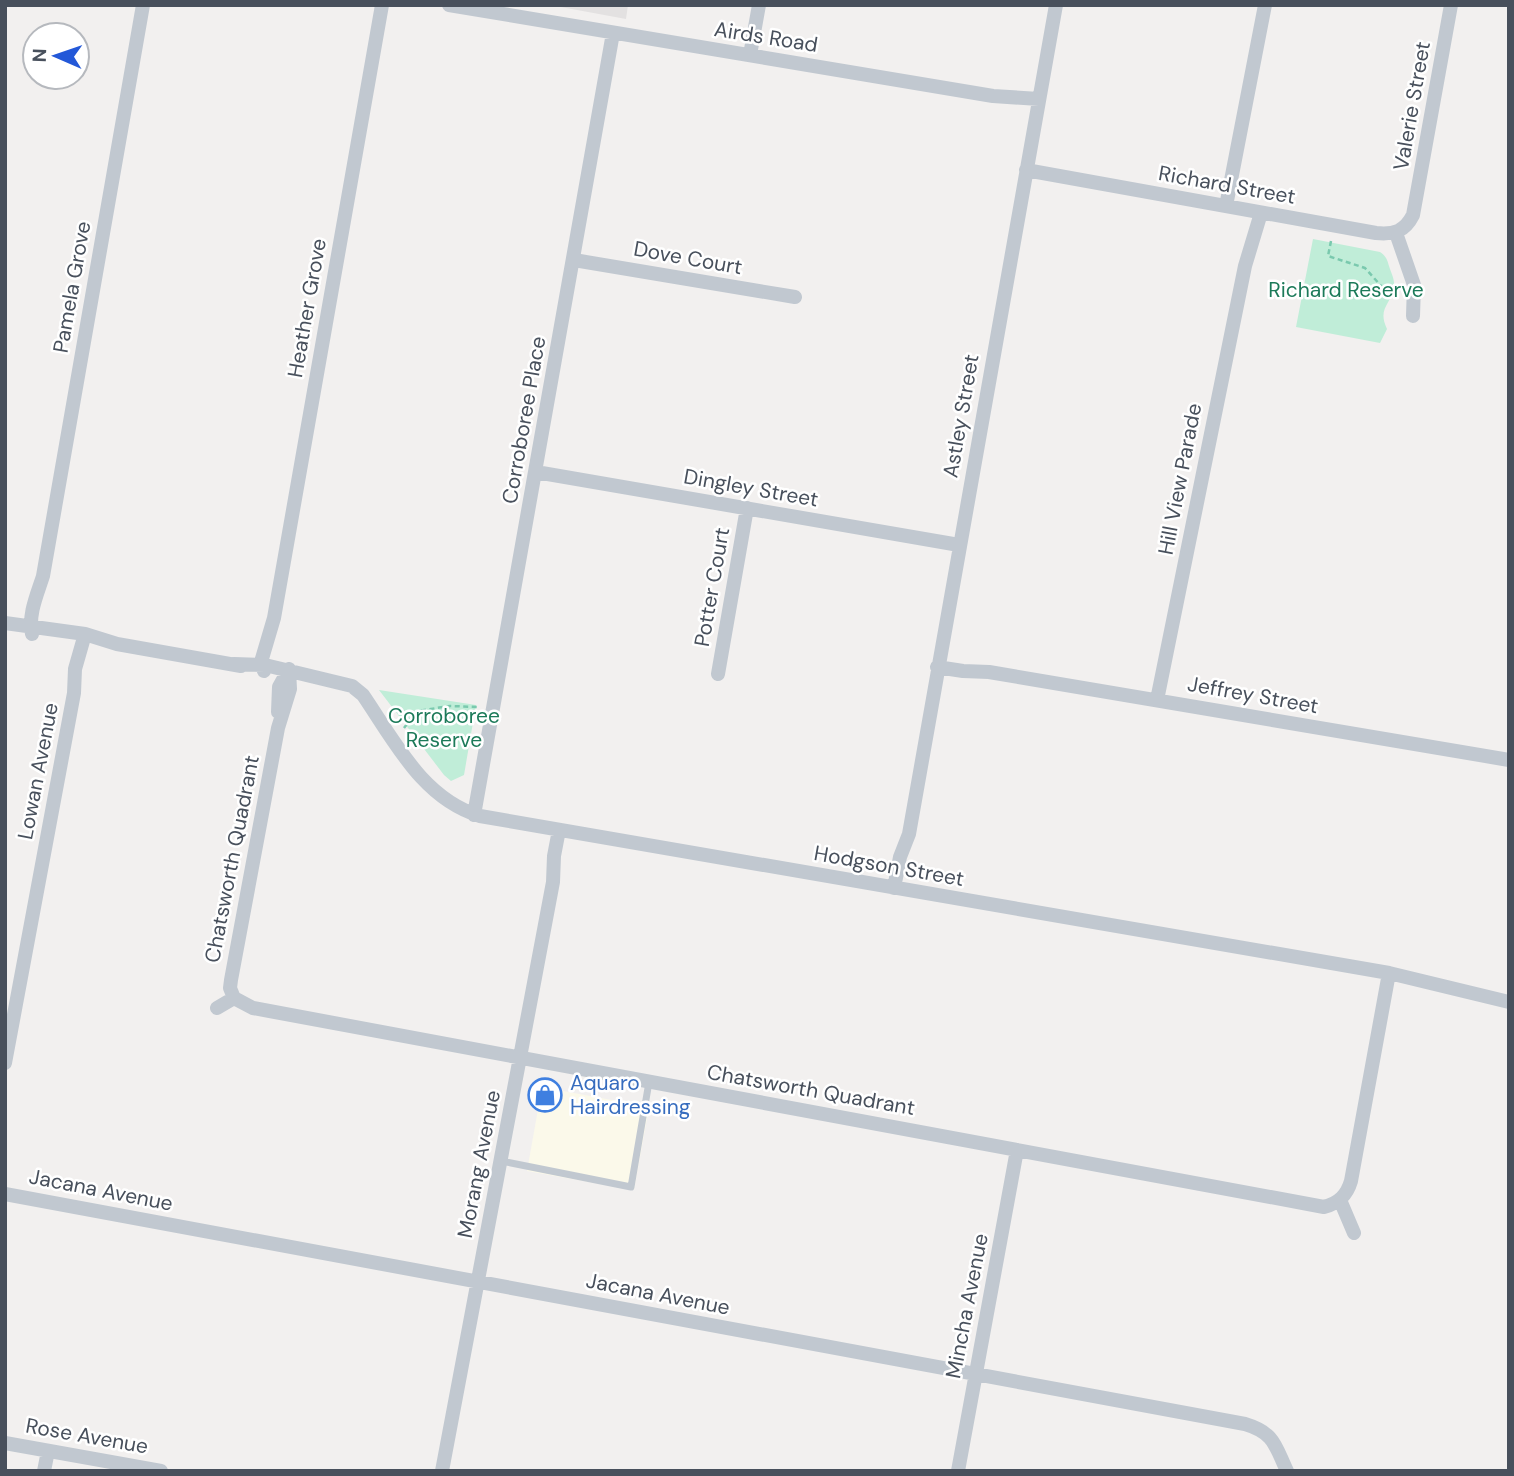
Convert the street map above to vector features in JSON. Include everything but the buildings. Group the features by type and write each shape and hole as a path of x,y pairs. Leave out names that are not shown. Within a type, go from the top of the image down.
{"street":[{"name":"Pamela Grove","path":"33,628 143,5"},
{"name":"Heather Grove","path":"265,667 264,650 274,618 382,5"},
{"name":"Airds Road","path":"449,5 1038,104"},
{"path":"750,55 759,5"},
{"name":"Astley Street","path":"899,888 908,858 909,834 938,662 1056,5"},
{"path":"1226,206 1265,5"},
{"name":"Valerie Street","path":"1396,233 1404,228 1413,215 1451,5"},
{"name":"Corroboree Place","path":"474,815 613,33"},
{"name":"Richard Street","path":"1026,170 1376,233 1396,233"},
{"name":"Hill View Parade","path":"1157,700 1255,212"},
{"path":"1396,233 1413,285 1413,316"},
{"name":"Dove Court","path":"574,260 795,297"},
{"name":"Dingley Street","path":"536,472 959,545"},
{"name":"Potter Court","path":"718,674 747,508"},
{"name":"Hodgson Street","path":"5,625 33,628 84,640 265,667 288,674 346,683 358,690 428,785 447,802 474,815 1389,973 1509,1002"},
{"name":"Lowan Avenue","path":"5,1063 74,694 75,669 84,640"},
{"name":"Jeffrey Street","path":"938,662 965,662 989,671 1509,760"},
{"name":"Chatsworth Quadrant","path":"288,674 290,689 278,728 231,981 230,988 238,1002 253,1008 1318,1207 1340,1200"},
{"name":"Morang Avenue","path":"444,1471 553,882 563,857 563,831"},
{"path":"1354,1233 1340,1200 1351,1181 1389,973"},
{"path":"217,1008 234,998"},
{"name":"Mincha Avenue","path":"958,1471 1017,1150"},
{"name":"Jacana Avenue","path":"5,1194 1245,1424 1256,1427 1271,1438 1285,1468"},
{"name":"Rose Avenue","path":"5,1443 161,1471"},
{"path":"44,1471 48,1451"}],"lane":[{"path":"501,1161 631,1187 649,1082"}],"path":[{"path":"1331,241 1328,256 1365,268 1382,287 1395,292"},
{"path":"404,728 417,711 450,706 478,707"}],"shaded area":[{"path":"550,5 628,5 626,19"},
{"path":"542,1087 649,1107 634,1190 527,1171"}],"green space":[{"name":"Richard Reserve","path":"1313,239 1380,252 1386,258 1394,287 1384,311 1387,329 1380,343 1296,327"},
{"name":"Corroboree Reserve","path":"379,690 476,705 464,775 451,781 444,775"}],"place":[{"name":"Aquaro Hairdressing","path":"545,1095"}]}
